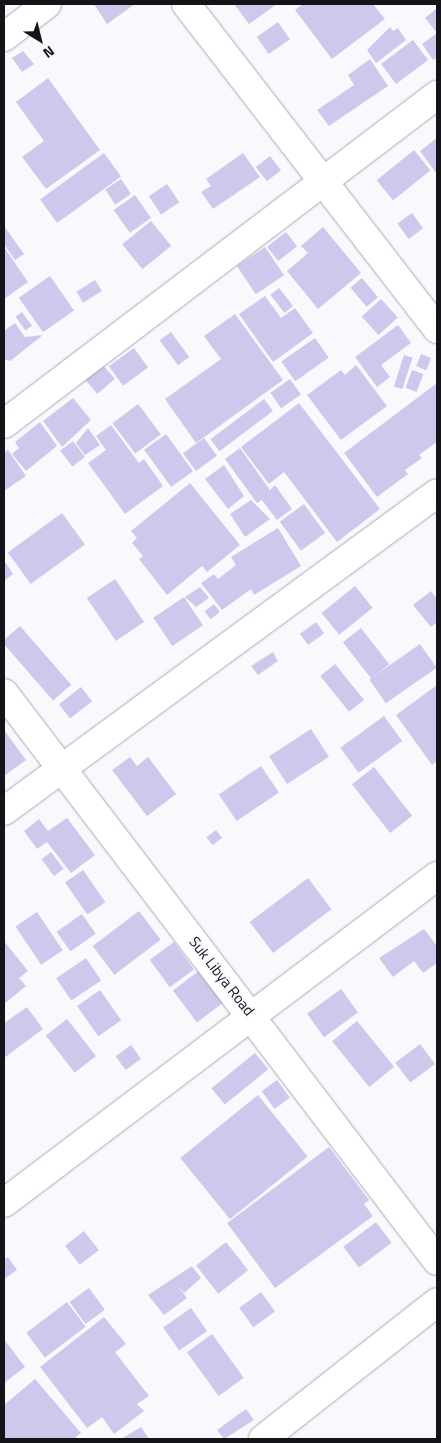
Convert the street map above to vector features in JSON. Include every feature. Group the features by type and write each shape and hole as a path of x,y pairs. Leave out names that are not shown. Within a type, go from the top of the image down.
{"street":[{"path":"4,37 47,4"},
{"path":"186,4 437,328"},
{"path":"4,424 325,183 437,94"},
{"path":"4,811 437,493"},
{"name":"Suk Libya Road","path":"4,693 437,1261"},
{"path":"4,1203 437,876"},
{"path":"263,1439 437,1302"}],"building":[{"path":"94,4 135,4 107,24"},
{"path":"234,4 277,4 249,24"},
{"path":"303,4 373,4 385,19 332,59 295,10"},
{"path":"437,8 437,33 425,18"},
{"path":"278,22 290,39 269,54 257,37"},
{"path":"390,27 393,31 398,28 406,40 376,63 367,50"},
{"path":"437,33 437,57 433,60 422,44"},
{"path":"413,40 428,60 396,84 381,64"},
{"path":"23,51 34,64 22,72 12,58"},
{"path":"370,59 388,86 329,126 317,110 354,85 348,75"},
{"path":"48,78 100,150 46,189 22,157 44,141 16,102"},
{"path":"437,138 437,172 436,173 420,151"},
{"path":"414,150 430,170 393,200 377,180"},
{"path":"104,153 121,176 57,223 40,199"},
{"path":"243,153 260,177 213,209 201,192 211,186 206,179"},
{"path":"270,156 281,170 267,181 256,167"},
{"path":"121,179 131,194 115,205 105,190"},
{"path":"167,184 179,202 161,215 149,196"},
{"path":"135,195 151,218 130,233 114,210"},
{"path":"412,213 423,228 409,239 397,224"},
{"path":"151,221 171,246 142,269 122,244"},
{"path":"4,226 24,254 15,260 4,244"},
{"path":"323,227 361,273 318,309 287,271 308,253 301,246"},
{"path":"286,232 297,246 278,261 267,247"},
{"path":"4,247 28,282 4,299"},
{"path":"265,247 284,275 256,294 237,266"},
{"path":"50,276 74,310 43,332 19,298"},
{"path":"362,278 378,297 367,307 351,288"},
{"path":"95,280 102,291 83,303 76,292"},
{"path":"279,288 293,306 284,313 270,295"},
{"path":"265,296 281,318 295,308 313,333 273,362 239,314"},
{"path":"381,299 398,318 378,335 362,316"},
{"path":"22,312 32,326 26,330 16,317"},
{"path":"235,314 283,380 196,443 165,399 221,359 204,336"},
{"path":"15,323 25,337 43,335 10,361 4,359 4,331"},
{"path":"398,325 411,343 381,365 390,377 377,387 355,357"},
{"path":"171,332 189,357 178,365 160,340"},
{"path":"315,338 329,358 295,381 281,362"},
{"path":"134,348 148,367 123,386 109,366"},
{"path":"421,354 431,358 426,370 416,366"},
{"path":"404,355 413,358 402,389 394,386"},
{"path":"101,363 115,379 97,394 84,378"},
{"path":"356,365 387,406 341,440 307,395 341,370 345,375"},
{"path":"412,370 423,374 417,392 406,388"},
{"path":"290,379 301,395 281,408 270,393"},
{"path":"437,383 437,442 419,455 422,458 405,470 408,474 377,497 344,453"},
{"path":"73,398 91,420 62,447 43,421"},
{"path":"264,399 273,411 220,451 210,439"},
{"path":"299,403 380,509 337,542 284,472 269,484 241,447"},
{"path":"138,404 161,434 135,454 112,423"},
{"path":"40,422 57,446 26,471 12,454 19,448 15,442"},
{"path":"111,425 139,463 144,459 163,486 125,514 88,463 106,450 96,436"},
{"path":"88,428 100,445 85,455 76,443"},
{"path":"166,434 193,471 171,487 144,450"},
{"path":"204,438 217,456 196,471 183,453"},
{"path":"73,441 85,457 72,467 60,451"},
{"path":"240,448 270,490 275,485 292,509 277,520 262,500 257,503 225,459"},
{"path":"8,450 26,476 4,491 4,453"},
{"path":"224,465 244,496 228,509 205,479"},
{"path":"190,483 240,545 207,572 202,566 167,595 139,559 143,556 132,543 137,538 131,531"},
{"path":"251,500 270,519 245,537 230,514"},
{"path":"304,504 325,533 301,551 280,522"},
{"path":"62,513 85,545 31,584 8,552"},
{"path":"278,528 301,566 254,595 251,589 222,610 201,583 214,574 218,579 236,565 231,557"},
{"path":"6,563 13,574 4,581 4,564"},
{"path":"115,579 144,622 116,641 87,598"},
{"path":"355,586 373,608 339,635 322,613"},
{"path":"200,587 209,598 196,607 185,597"},
{"path":"431,591 437,599 437,622 431,627 413,605"},
{"path":"184,597 203,625 172,646 153,618"},
{"path":"214,604 220,612 210,619 204,611"},
{"path":"316,622 324,633 308,645 300,634"},
{"path":"20,626 71,685 53,701 4,644 4,640"},
{"path":"361,628 389,664 371,678 343,642"},
{"path":"420,644 437,668 386,703 369,680"},
{"path":"273,652 278,661 258,675 251,666"},
{"path":"335,664 364,700 349,712 320,676"},
{"path":"437,685 437,761 432,765 396,715"},
{"path":"81,687 92,701 70,718 59,704"},
{"path":"384,716 402,741 359,773 340,748"},
{"path":"311,729 329,757 287,784 269,756"},
{"path":"4,730 26,760 4,776"},
{"path":"130,757 137,766 148,757 176,794 147,816 112,770"},
{"path":"261,766 279,793 237,821 219,795"},
{"path":"374,767 412,816 390,833 352,784"},
{"path":"67,818 95,855 71,873 47,842 37,849 24,831 39,819 48,831"},
{"path":"216,830 222,838 212,845 206,837"},
{"path":"51,852 64,869 54,876 41,859"},
{"path":"83,870 105,902 87,915 65,883"},
{"path":"308,878 331,909 273,953 250,922"},
{"path":"139,911 161,940 114,975 93,946"},
{"path":"37,912 63,950 41,965 15,927"},
{"path":"82,914 96,934 70,951 57,932"},
{"path":"424,929 437,946 437,963 423,973 414,961 393,977 379,958"},
{"path":"4,941 28,971 19,978 26,986 4,1004"},
{"path":"174,942 194,970 170,987 150,960"},
{"path":"86,958 101,980 71,1001 56,978"},
{"path":"204,967 228,999 197,1022 173,990"},
{"path":"341,989 358,1012 324,1037 307,1014"},
{"path":"100,990 121,1020 98,1036 77,1006"},
{"path":"27,1007 43,1029 4,1058 4,1023"},
{"path":"67,1019 96,1056 75,1073 46,1036"},
{"path":"357,1021 394,1067 369,1087 332,1041"},
{"path":"420,1044 435,1064 410,1083 395,1063"},
{"path":"131,1045 141,1059 126,1070 116,1056"},
{"path":"255,1053 268,1069 225,1105 211,1088"},
{"path":"277,1080 290,1098 275,1109 262,1091"},
{"path":"258,1095 308,1156 230,1219 180,1158"},
{"path":"329,1147 369,1200 364,1204 373,1216 275,1288 227,1223"},
{"path":"376,1222 392,1243 359,1267 343,1247"},
{"path":"84,1231 99,1250 80,1265 65,1246"},
{"path":"226,1242 248,1270 218,1294 196,1265"},
{"path":"8,1257 17,1270 4,1279 4,1260"},
{"path":"192,1266 201,1278 184,1293 176,1284 187,1298 164,1315 148,1295"},
{"path":"89,1288 105,1310 85,1324 70,1302"},
{"path":"261,1292 275,1311 253,1327 239,1308"},
{"path":"67,1302 86,1327 45,1357 26,1333"},
{"path":"191,1308 207,1331 179,1350 163,1328"},
{"path":"104,1317 126,1344 115,1352 149,1396 137,1404 144,1411 114,1434 102,1417 87,1428 40,1367"},
{"path":"212,1334 244,1378 219,1396 187,1352"},
{"path":"4,1339 25,1367 4,1383"},
{"path":"35,1379 81,1433 74,1439 4,1439 4,1405"},
{"path":"246,1409 254,1420 224,1439 217,1430"},
{"path":"141,1427 149,1439 121,1439"}]}
